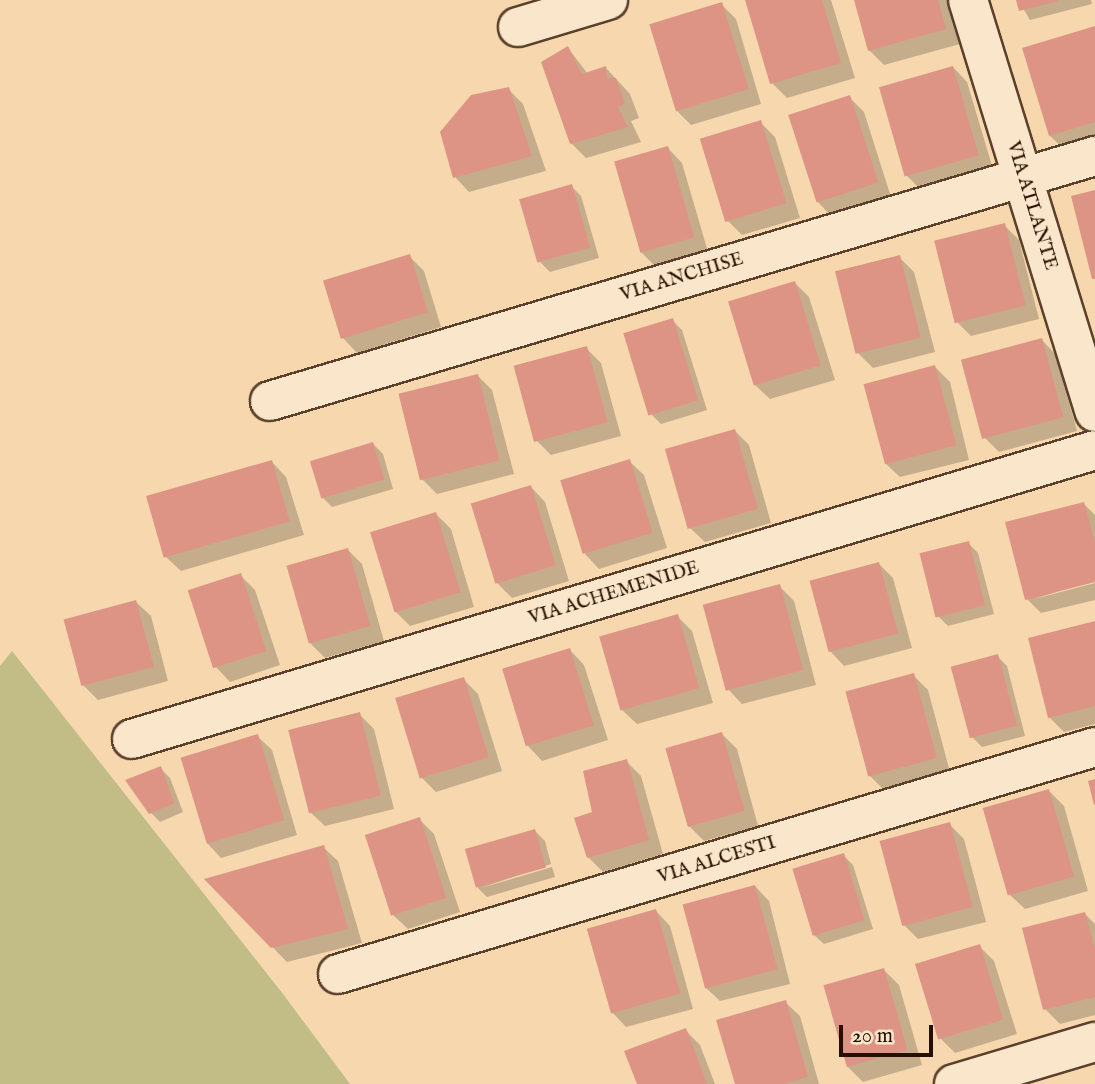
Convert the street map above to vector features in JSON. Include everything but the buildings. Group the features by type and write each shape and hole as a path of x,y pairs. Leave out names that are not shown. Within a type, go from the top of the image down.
{"street":[{"path":"518,27 608,0"},
{"name":"VIA ATLANTE","path":"968,0 1095,412"},
{"name":"VIA ANCHISE","path":"270,401 1095,156"},
{"name":"VIA ACHEMENIDE","path":"132,739 1095,450"},
{"name":"VIA ALCESTI","path":"338,974 1095,747"},
{"path":"954,1084 1095,1042"}],"shaded area":[{"path":"12,651 283,994 350,1084 0,1084 0,666"}]}
